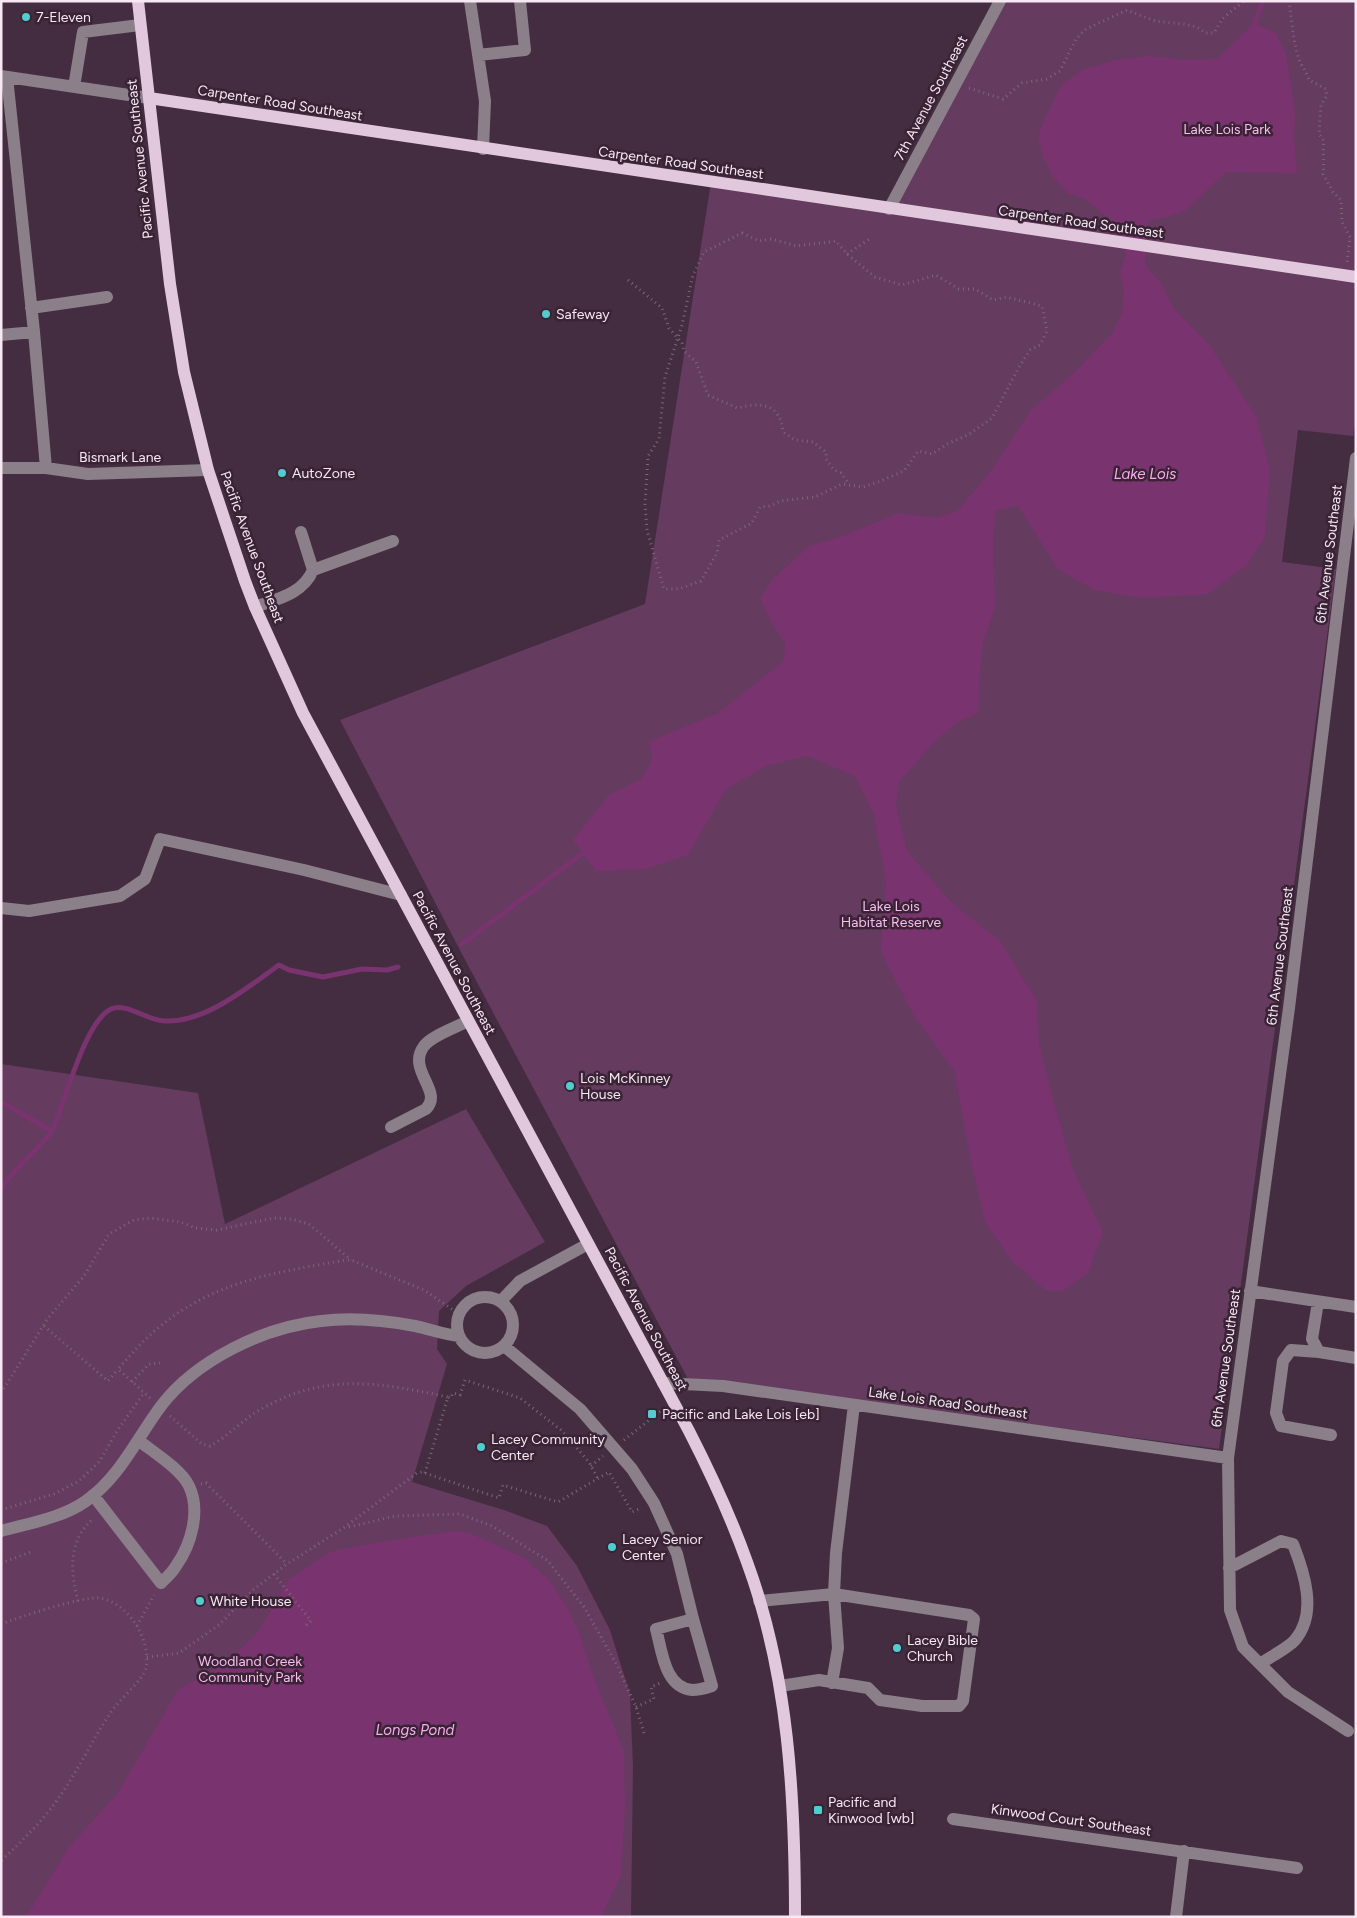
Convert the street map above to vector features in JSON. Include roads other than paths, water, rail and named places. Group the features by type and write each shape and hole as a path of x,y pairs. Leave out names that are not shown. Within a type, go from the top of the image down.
{"main road":[{"name":"Pacific Avenue Southeast","path":"138,1 170,284 184,372 208,470 220,508 255,607 304,713 721,1494 748,1564 780,1686 793,1791 795,1917"},
{"name":"Carpenter Road Southeast","path":"149,98 1350,277"}],"street":[{"path":"470,1 485,101 483,148"},
{"path":"478,55 524,50 520,1"},
{"name":"7th Avenue Southeast","path":"889,209 1000,1"},
{"path":"74,87 83,32 140,25"},
{"path":"4,77 34,332 46,468"},
{"name":"Carpenter Road Southeast","path":"4,77 149,98"},
{"path":"31,308 108,297"},
{"path":"1,335 34,332"},
{"name":"6th Avenue Southeast","path":"1229,1568 1228,1458 1351,530 1356,458"},
{"name":"Bismark Lane","path":"1,468 46,468 88,474 208,470"},
{"path":"255,607 296,591 309,580 313,570 301,532"},
{"path":"313,570 393,542"},
{"path":"1,908 29,910 120,896 144,879 160,839 304,870 401,895"},
{"path":"391,1127 426,1109 431,1104 431,1092 419,1064 423,1047 430,1041 468,1021"},
{"path":"501,1301 520,1282 588,1244"},
{"path":"1250,1291 1356,1307"},
{"path":"482,1297 501,1301 510,1311 513,1320 513,1330 510,1339 496,1351 486,1353 478,1353 466,1346 459,1336 457,1322 459,1314 465,1305 474,1299 482,1297"},
{"path":"1318,1302 1312,1339 1319,1352"},
{"path":"1,1530 71,1510 104,1487 160,1407 190,1377 224,1354 259,1336 290,1326 320,1321 368,1318 417,1326 459,1336"},
{"path":"504,1346 580,1409 632,1469 654,1503 677,1554 692,1620 712,1686 692,1690 672,1680 667,1670 656,1629 692,1620"},
{"path":"1331,1435 1281,1426 1276,1413 1283,1361 1292,1350 1356,1358"},
{"name":"Lake Lois Road Southeast","path":"663,1383 723,1386 1228,1458"},
{"path":"832,1682 838,1648 834,1594 836,1553 854,1405"},
{"path":"93,1495 160,1583 176,1568 190,1537 195,1518 189,1486 178,1472 138,1440"},
{"path":"1260,1664 1295,1640 1308,1609 1303,1568 1292,1544 1282,1542 1229,1568 1230,1610 1243,1647 1260,1664 1288,1692 1348,1731"},
{"path":"759,1601 834,1594 969,1615 974,1619 963,1701 959,1706 922,1706 880,1700 868,1688 819,1680 780,1686"},
{"name":"Kinwood Court Southeast","path":"953,1819 1297,1868"},
{"path":"1176,1917 1184,1851"}],"water":[{"name":"Lake Lois","path":"1254,23 1276,33 1286,54 1295,112 1294,135 1297,173 1226,172 1185,211 1148,221 1145,265 1163,286 1174,309 1208,343 1256,416 1270,470 1265,536 1248,564 1207,594 1143,598 1094,590 1058,569 1018,506 995,511 993,543 995,607 983,642 978,713 955,724 933,743 899,782 896,806 907,851 952,903 1000,941 1037,1001 1039,1045 1055,1107 1074,1172 1103,1232 1088,1273 1063,1291 1045,1290 1012,1261 985,1222 969,1152 955,1072 914,1016 881,952 886,882 874,815 855,776 807,756 766,766 726,789 688,855 645,869 596,871 573,840 609,795 641,779 652,760 649,741 717,714 784,661 785,642 773,625 760,598 774,578 808,547 848,534 899,513 936,518 957,511 990,472 1031,410 1077,370 1112,333 1122,313 1124,292 1120,272 1126,255 1109,218 1083,198 1068,193 1053,177 1043,157 1038,136 1062,84 1084,69 1116,60 1149,56 1185,60 1216,59"},
{"name":"Longs Pond","path":"459,1531 474,1535 524,1558 548,1579 566,1605 578,1631 594,1678 624,1751 625,1806 621,1875 601,1917 26,1917 69,1847 117,1794 178,1690 224,1664 258,1632 288,1580 332,1551 404,1538"}],"waterway":[{"path":"1253,28 1263,1"},
{"path":"462,944 587,850"},
{"path":"1,1190 13,1172 52,1131 84,1045 102,1016 111,1009 123,1008 158,1020 180,1020 195,1016 225,1002 279,965 289,970 323,977 362,969 387,970 398,967"},
{"path":"1,1102 52,1131"}],"place":[{"name":"7-Eleven","path":"26,17"},
{"name":"Safeway","path":"546,314"},
{"name":"AutoZone","path":"282,473"},
{"name":"Lois McKinney House","path":"570,1086"},
{"name":"Pacific and Lake Lois [eb]","path":"652,1414"},
{"name":"Lacey Community Center","path":"481,1447"},
{"name":"Lacey Senior Center","path":"612,1547"},
{"name":"White House","path":"200,1601"},
{"name":"Lacey Bible Church","path":"897,1648"},
{"name":"Pacific and Kinwood [wb]","path":"818,1810"}],"park label":[{"name":"Lake Lois Park","path":"1227,129"},
{"name":"Lake Lois Habitat Reserve","path":"891,914"},
{"name":"Woodland Creek Community Park","path":"250,1669"}]}
